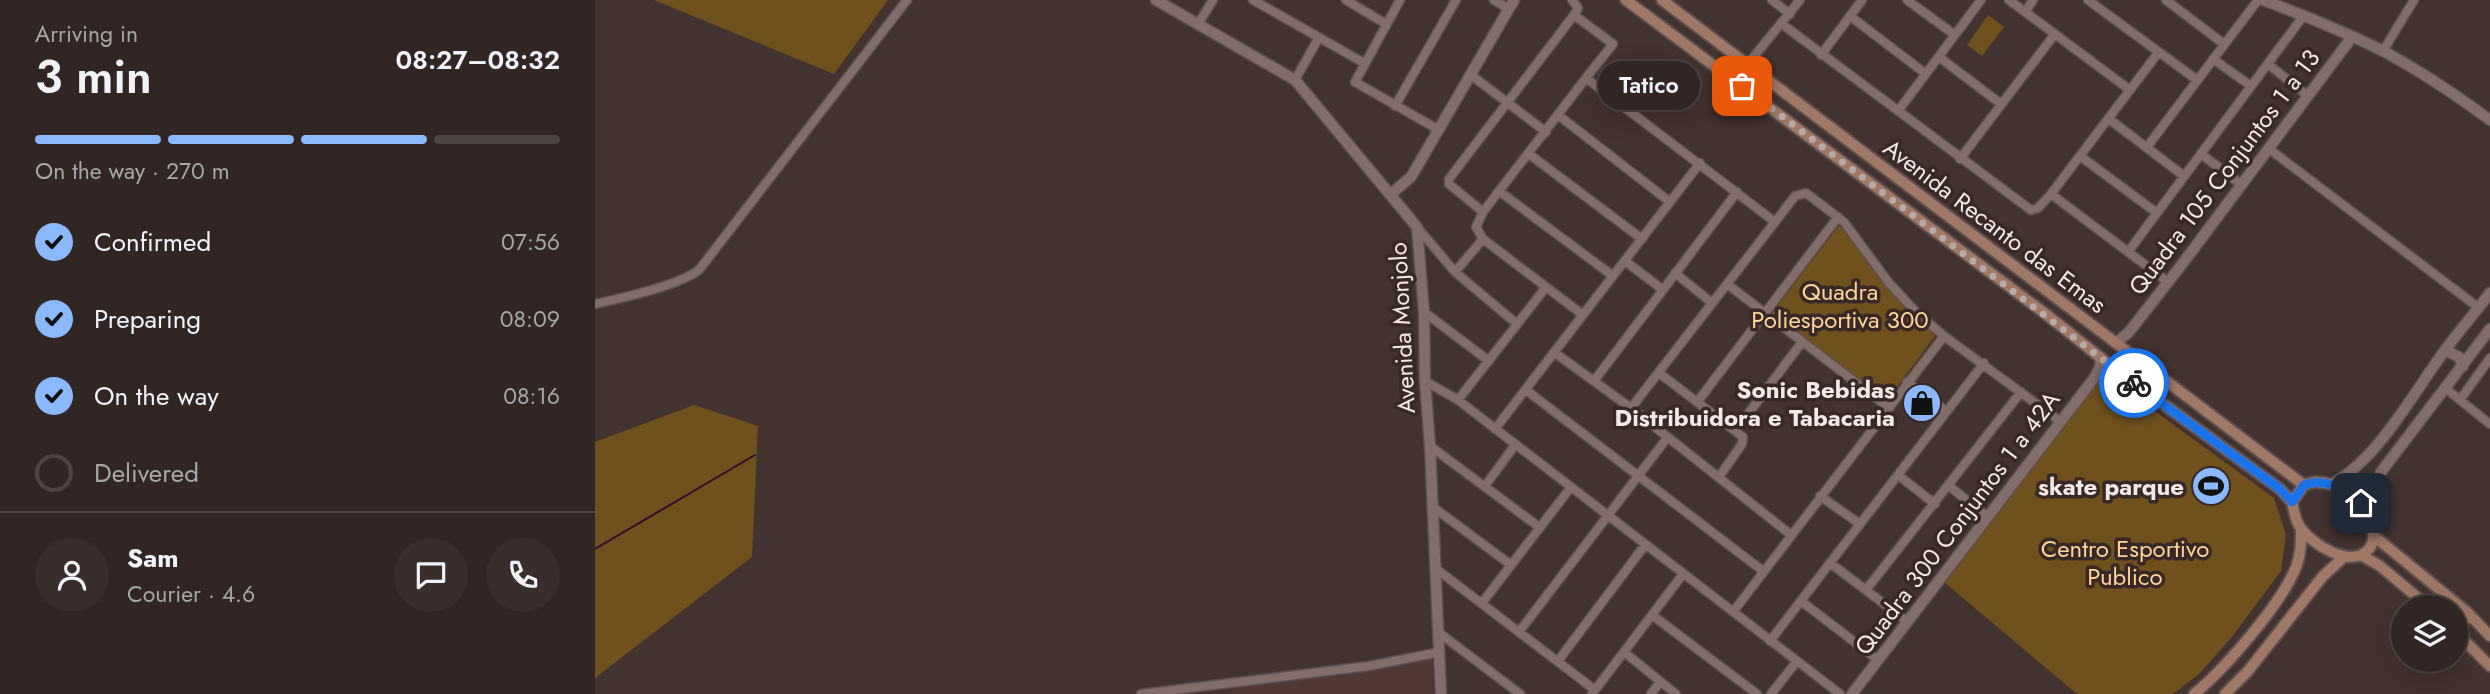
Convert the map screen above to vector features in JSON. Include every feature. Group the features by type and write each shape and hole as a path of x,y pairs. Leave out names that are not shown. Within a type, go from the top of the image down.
{"main road":[{"name":"Avenida Recanto das Emas","path":"1626,0 2047,315 2111,366 2280,489 2292,502"},
{"name":"Avenida Recanto das Emas","path":"1660,0 2304,485"},
{"path":"1640,10 1649,13 1654,11 1660,0"},
{"path":"1667,30 1663,19 1671,12 1678,13"},
{"path":"2047,315 2057,313 2061,300"},
{"path":"2064,330 2066,315 2078,314"},
{"path":"2083,344 2090,323"},
{"path":"2194,694 2210,681 2234,654 2287,587 2297,565 2301,529 2292,502 2304,485 2314,482 2332,484 2352,495 2368,513 2374,536 2446,595"},
{"path":"2301,529 2322,548 2344,557 2361,555 2369,548 2374,536"},
{"path":"2361,555 2380,566 2415,595"},
{"path":"2225,694 2248,671 2323,576 2344,557"},
{"path":"2468,613 2490,636"},
{"path":"2481,627 2469,632 2468,644 2490,666"}],"street":[{"path":"595,304 632,295 699,270 907,0"},
{"name":"Avenida Monjolo","path":"1156,0 1295,80 1417,227 1424,312 1425,381 1442,694"},
{"path":"1198,24 1213,0"},
{"path":"1253,0 1364,63"},
{"path":"1267,9 1272,0"},
{"path":"1346,0 1386,24"},
{"path":"1400,0 1355,82 1439,130"},
{"path":"1395,106 1456,0"},
{"path":"1391,194 1411,177 1512,4 1494,0"},
{"path":"1483,212 1448,181 1574,15 1578,8 1572,0"},
{"path":"1772,0 1790,14"},
{"path":"1747,65 1800,0"},
{"path":"1821,55 1863,0"},
{"path":"1907,0 1919,3 1955,34"},
{"path":"1898,111 1982,0"},
{"path":"2009,0 2130,90"},
{"path":"2025,12 2033,0"},
{"path":"2088,0 2197,80"},
{"path":"2100,9 2106,0"},
{"path":"2166,0 2224,44"},
{"path":"2147,147 2260,0 2304,15 2383,51 2490,120"},
{"path":"2383,51 2414,0"},
{"path":"1574,15 1613,44 1483,212 1476,227 1483,239 1583,315"},
{"path":"2128,252 2304,15"},
{"path":"1850,16 1926,74"},
{"path":"1782,24 2031,210 2038,208 2051,194 2158,53"},
{"path":"1960,159 2054,35"},
{"name":"Quadra 105 Conjuntos 1 a 13","path":"2119,345 2352,37"},
{"path":"1295,80 1318,38"},
{"path":"1939,57 2001,104"},
{"path":"2213,59 2251,86"},
{"path":"2268,64 2308,96"},
{"path":"1471,75 1546,132"},
{"path":"1587,78 1775,222"},
{"path":"1558,115 1671,202"},
{"path":"2109,119 2184,176"},
{"path":"2269,148 2479,308"},
{"path":"1529,154 1642,239"},
{"path":"2201,154 2242,185"},
{"path":"2080,156 2157,213"},
{"path":"1495,429 1700,163"},
{"path":"1499,191 1613,276"},
{"path":"1594,381 1737,192"},
{"path":"1630,408 1795,196 1803,192 1849,228 1904,301 1944,336 2061,422"},
{"path":"2051,194 2168,282"},
{"path":"1698,401 1838,217"},
{"path":"1417,227 1455,272 1517,324"},
{"path":"1455,272 1483,239"},
{"path":"1421,256 1436,252"},
{"path":"1625,261 1662,289"},
{"path":"1675,273 1712,303"},
{"path":"1727,284 1888,407"},
{"path":"1458,400 1546,287"},
{"path":"2332,484 2361,465 2490,293"},
{"path":"1424,312 1489,361"},
{"path":"2368,513 2372,492 2381,472 2490,330"},
{"path":"1733,611 1944,336"},
{"path":"1736,430 1802,342"},
{"path":"2445,350 2459,357 2463,366"},
{"path":"1555,353 1630,408 1790,534"},
{"name":"Quadra 300 Conjuntos 1 a 42A","path":"1852,694 2095,377 2101,358"},
{"path":"2460,400 2490,358"},
{"path":"1770,640 1984,363"},
{"name":"Quadra 300 Conjuntos 1 a 42A","path":"2095,377 2111,366"},
{"path":"1659,373 1736,430 1744,440 1719,477"},
{"path":"1425,381 1458,400 1840,694"},
{"path":"1907,382 1946,411"},
{"path":"2445,388 2490,424"},
{"path":"1526,390 1763,571"},
{"path":"1866,590 2021,392"},
{"path":"2409,401 2415,414 2424,415"},
{"path":"1519,632 1667,438"},
{"path":"1485,486 1515,445"},
{"path":"1430,446 1539,527"},
{"path":"1898,475 1935,504"},
{"path":"1949,486 1987,517"},
{"path":"1482,603 1571,487"},
{"path":"1821,496 1860,524"},
{"path":"1433,507 1511,565"},
{"path":"1558,661 1645,545"},
{"path":"1830,563 1908,622"},
{"path":"1435,568 1558,661 1593,692 1683,574"},
{"path":"1801,601 1878,660"},
{"path":"1652,615 1757,694"},
{"path":"1439,632 1520,694"},
{"path":"1141,694 1369,666 1440,652"},
{"path":"1624,652 1676,694"},
{"path":"1771,694 1797,661"},
{"path":"1651,694 1660,682"}],"shaded area":[{"path":"1432,657 1433,694 1232,694 1231,685"}],"green space":[{"path":"654,0 888,0 834,74"},
{"path":"1988,15 2004,27 1982,56 1967,45"},
{"name":"Quadra Poliesportiva 300","path":"1840,224 1902,304 1935,336 1886,402 1772,313"},
{"name":"Centro Esportivo Publico","path":"2104,374 2274,498 2286,535 2281,571 2231,638 2199,674 2173,694 2077,694 1945,583"},
{"path":"694,405 758,426 752,557 595,678 595,442"}],"waterway":[{"path":"595,549 755,455"}],"way so far":[{"path":"1742,86 2134,383"}],"place":[{"name":"Tatico","path":"1742,86"},
{"name":"Sonic Bebidas Distribuidora e Tabacaria","path":"1922,403"},
{"name":"skate parque","path":"2211,486"}],"route":[{"path":"2134,383 2280,489 2292,502 2304,485 2323,482 2352,495 2361,503"}]}
